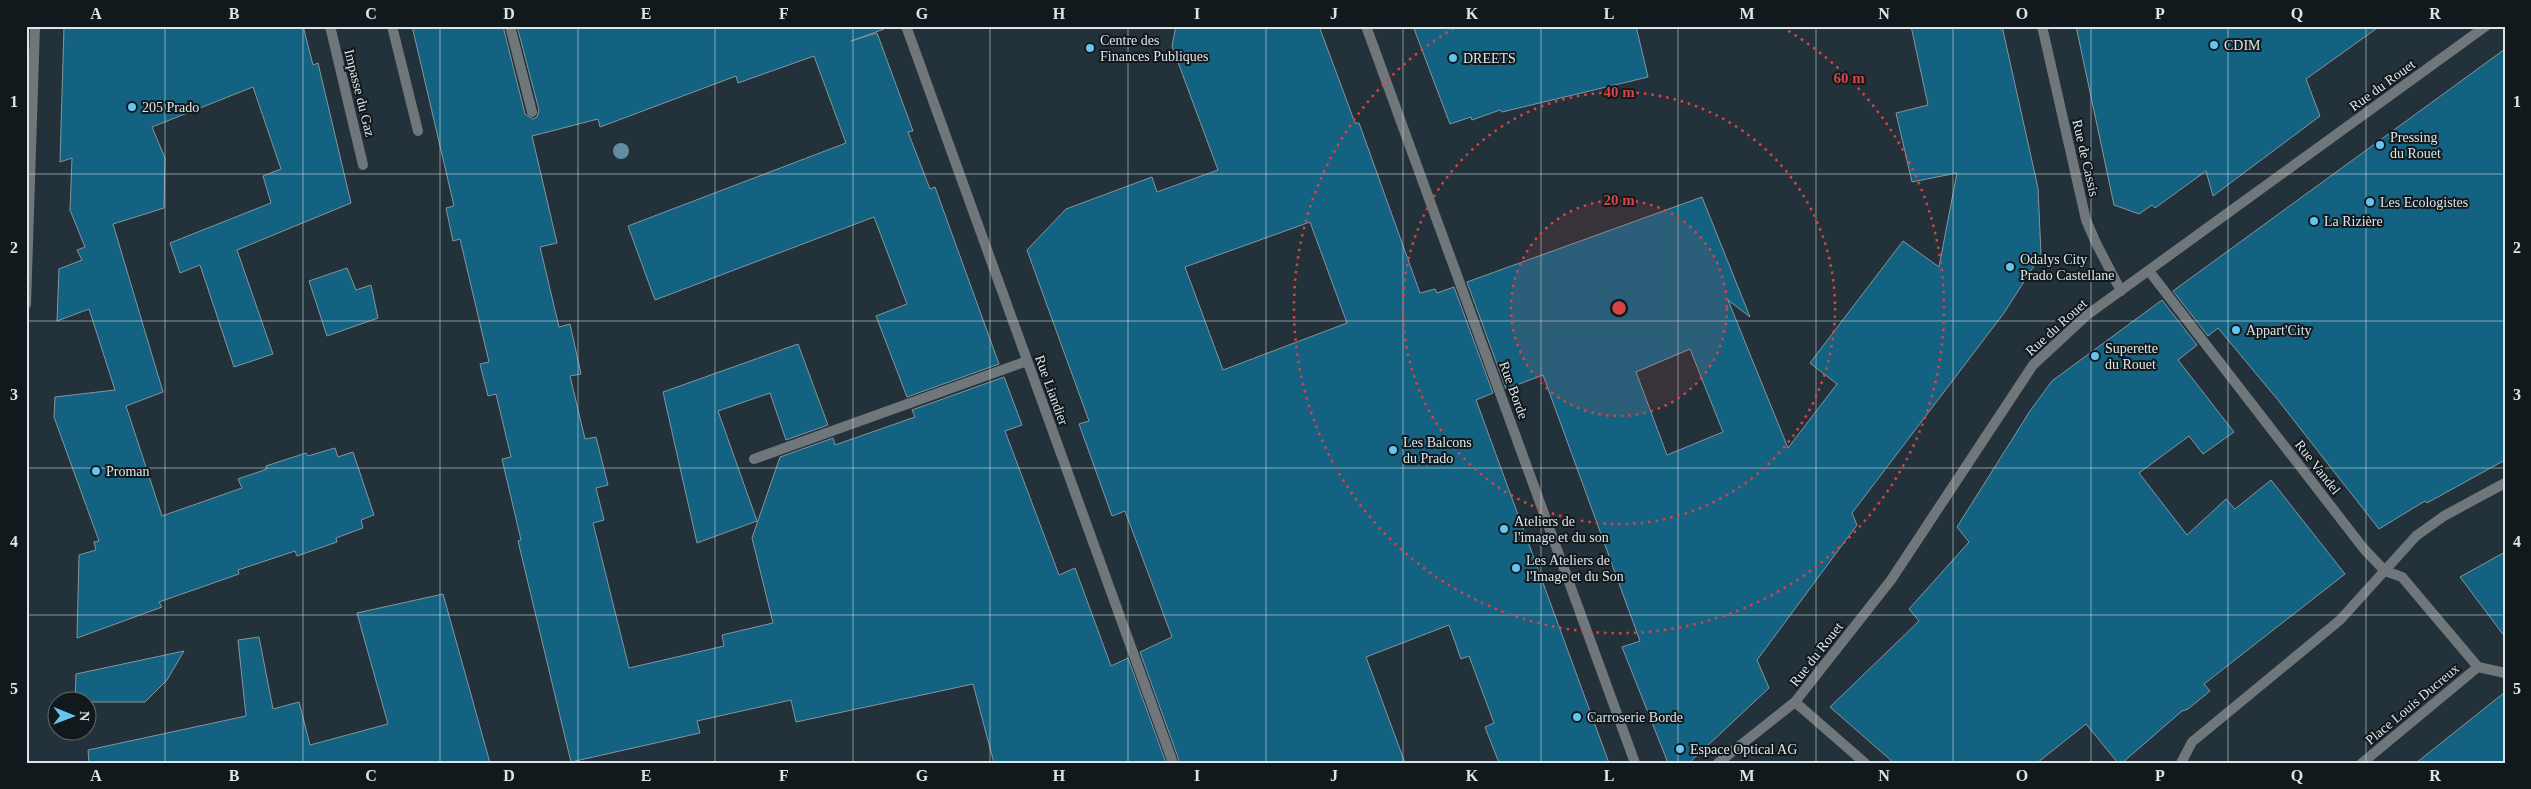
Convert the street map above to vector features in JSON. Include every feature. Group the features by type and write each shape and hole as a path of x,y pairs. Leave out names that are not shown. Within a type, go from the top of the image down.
{"street":[{"path":"26,304 35,26"},
{"name":"Impasse du Gaz","path":"330,26 363,166"},
{"path":"392,26 418,131"},
{"path":"510,26 532,112"},
{"name":"Rue Liandier","path":"906,26 1173,763"},
{"name":"Rue Borde","path":"1366,26 1636,763"},
{"name":"Rue de Cassis","path":"2042,26 2086,220 2121,291"},
{"name":"Rue du Rouet","path":"1718,763 1795,702 1891,580 2033,366 2087,315 2486,26"},
{"name":"Rue Vandel","path":"2149,271 2364,549 2385,572 2402,577 2478,667"},
{"path":"754,459 1027,361"},
{"path":"2181,763 2192,742 2340,620 2416,536 2444,516 2505,483"},
{"path":"2478,667 2505,673"},
{"name":"Place Louis Ducreux","path":"2362,763 2478,667"},
{"path":"1795,702 1865,763"}],"building":[{"path":"64,26 303,26 313,65 318,63 351,203 237,250 273,354 234,367 200,265 180,273 170,243 271,203 263,176 281,169 253,87 152,127 165,158 164,208 113,224 163,392 126,406 162,516 242,488 238,479 267,469 266,466 306,453 308,456 335,448 338,457 353,452 374,515 361,520 363,528 336,538 337,542 297,556 295,551 238,570 239,574 159,602 162,607 77,638 79,555 96,550 94,542 99,541 54,417 55,397 115,390 89,309 57,321 59,269 82,260 77,250 85,247 70,210 72,158 60,162"},
{"path":"412,26 503,26 525,114 533,119 537,117 539,110 517,26 883,26 884,29 851,41 877,33 913,131 908,132 930,189 935,187 999,364 907,397 876,316 907,304 874,217 655,300 628,226 846,143 814,56 738,83 736,76 600,127 598,119 532,136 557,243 540,247 559,327 570,324 581,374 570,376 585,439 596,437 608,485 596,488 604,520 593,523 629,668 724,646 722,635 773,623 752,538 780,457 833,438 835,445 915,417 912,410 1004,377 1022,425 1005,431 1059,575 1075,568 1111,666 1128,658 1166,763 994,763 973,684 796,722 791,700 697,721 700,733 571,762 518,541 521,540 502,459 511,457 496,394 488,396 480,364 489,362 460,239 453,241 446,208 454,206"},
{"path":"1176,26 1319,26 1355,123 1359,123 1420,293 1435,289 1437,293 1454,287 1493,393 1476,400 1609,763 1499,763 1485,727 1494,723 1469,656 1461,659 1449,625 1366,657 1405,763 1180,763 1140,652 1172,637 1125,511 1112,516 1079,424 1089,421 1027,250 1066,209 1152,177 1157,192 1218,170 1172,46","holes":["1310,222 1347,323 1223,370 1185,267"]},
{"path":"1413,26 1636,26 1648,77 1502,112 1500,110 1472,120 1471,117 1450,124"},
{"path":"1911,26 2002,26 2038,188 2041,255 2004,313 1852,513 1857,525 1757,660 1769,688 1689,763 1668,763 1622,647 1640,641 1543,375 1506,389 1467,282 1702,197 1750,317 1728,300 1788,448 1837,384 1810,363 1903,241 1939,267 1957,173 1912,182 1896,113 1928,105","holes":["1690,349 1723,432 1667,455 1636,372"]},
{"path":"2076,26 2380,26 2306,79 2320,116 2213,196 2206,171 2155,208 2152,205 2139,214 2114,205"},
{"path":"2505,49 2505,460 2427,503 2425,501 2379,529 2278,400 2218,328 2208,336 2173,291"},
{"path":"347,268 356,290 371,285 378,318 327,336 309,281"},
{"path":"2162,300 2197,345 2178,360 2234,432 2203,454 2189,436 2139,473 2187,535 2226,499 2235,509 2271,480 2345,574 2204,684 2210,691 2188,709 2182,711 2122,763 2118,763 2086,724 2037,763 1894,763 1830,707 1919,621 1909,609 1969,542 1957,527 2030,411 2052,381"},
{"path":"798,344 828,425 786,440 770,393 718,411 757,521 697,543 663,392"},
{"path":"2505,552 2505,637 2460,577"},
{"path":"443,594 490,763 89,763 88,750 246,716 238,640 259,637 273,709 299,702 310,745 388,724 357,613"},
{"path":"184,651 167,680 145,702 98,702 98,692 75,692 76,674"},
{"path":"2505,692 2505,763 2416,763"}],"place":[{"name":"CDIM","path":"2214,45"},
{"name":"Centre des Finances Publiques","path":"1090,48"},
{"name":"DREETS","path":"1453,58"},
{"name":"205 Prado","path":"132,107"},
{"name":"Pressing du Rouet","path":"2380,145"},
{"name":"Les Ecologistes","path":"2370,202"},
{"name":"La Rizière","path":"2314,221"},
{"name":"Odalys City Prado Castellane","path":"2010,267"},
{"name":"Appart'City","path":"2236,330"},
{"name":"Superette du Rouet","path":"2095,356"},
{"name":"Les Balcons du Prado","path":"1393,450"},
{"name":"Proman","path":"96,471"},
{"name":"Ateliers de l'image et du son","path":"1504,529"},
{"name":"Les Ateliers de l'Image et du Son","path":"1516,568"},
{"name":"Carroserie Borde","path":"1577,717"},
{"name":"Espace Optical AG","path":"1680,749"}]}
